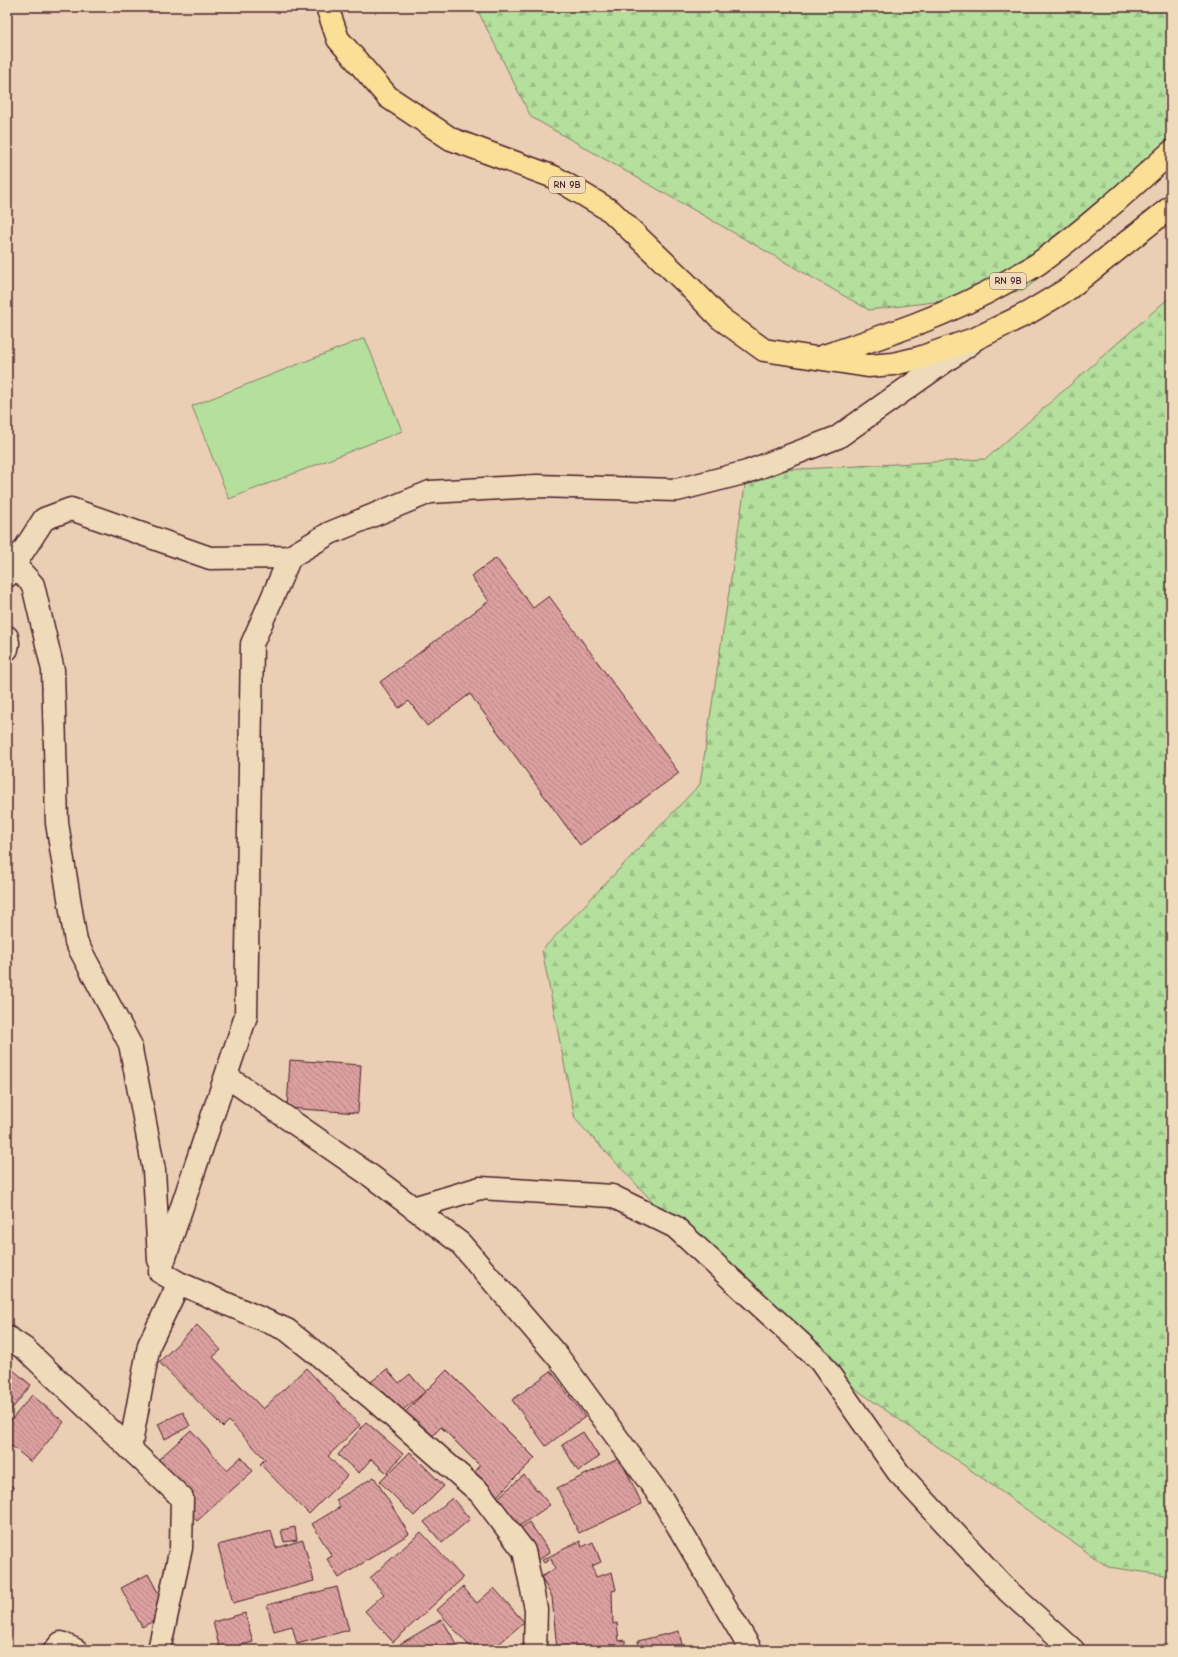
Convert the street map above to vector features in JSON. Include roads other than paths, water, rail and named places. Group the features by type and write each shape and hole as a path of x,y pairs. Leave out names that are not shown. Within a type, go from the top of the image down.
{"main road":[{"name":"RN 9B","path":"327,7 338,39 388,97 451,139 554,177 611,211 720,318 764,350 868,366 893,364 919,358 977,338 1028,313 1068,289 1171,207"},
{"name":"RN 9B","path":"816,359 910,327 946,312 987,292 1038,263 1122,196 1171,152"}],"street":[{"path":"160,1272 154,1170 130,1044 76,942 56,823 53,670 33,585 11,570 44,519 71,509 210,558 290,557 330,533 430,492 537,486 677,490 747,472 838,437 977,338"},
{"path":"160,1272 246,1016 252,644 290,557"},
{"path":"7,636 7,649"},
{"path":"226,1076 371,1176 460,1243 559,1358 662,1499 751,1650"},
{"path":"413,1208 480,1188 612,1196 675,1227 820,1361 898,1472 1008,1591 1073,1650"},
{"path":"160,1272 179,1283 288,1330 373,1399 480,1493 524,1551 536,1609 535,1650"},
{"path":"130,1449 149,1345 179,1283"},
{"path":"7,1337 25,1349 182,1498 181,1548 159,1650"},
{"path":"55,1650 61,1643 76,1650"}]}
